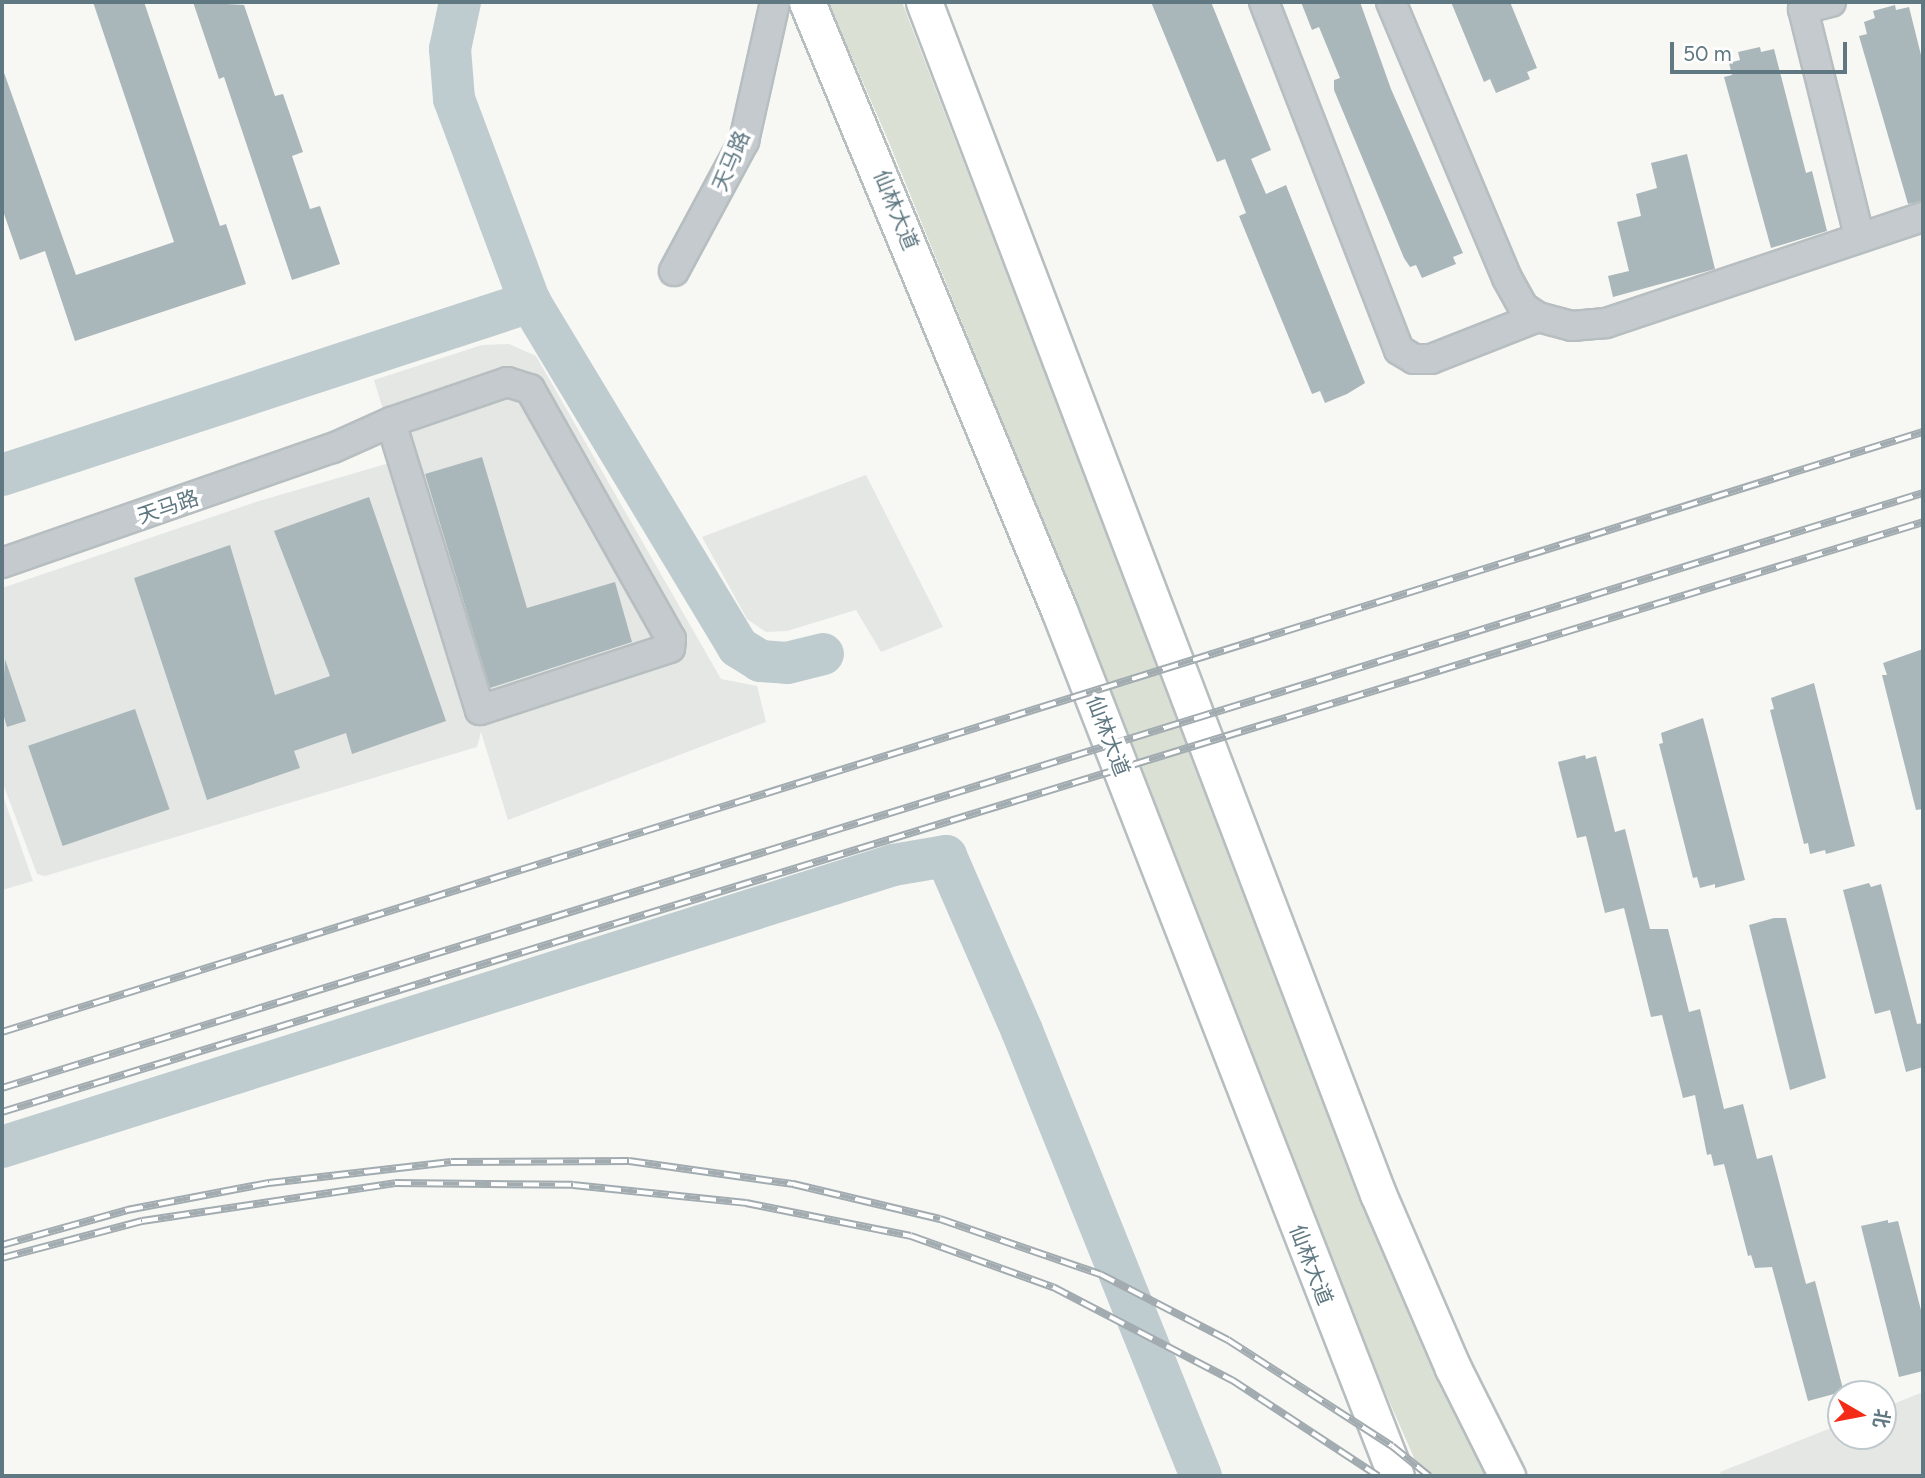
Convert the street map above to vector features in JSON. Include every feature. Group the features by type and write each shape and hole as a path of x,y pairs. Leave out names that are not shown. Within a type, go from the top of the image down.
{"main road":[{"name":"仙林大道","path":"807,2 1059,610 1395,1476"},
{"path":"924,2 1378,1194 1459,1380 1507,1476"}],"street":[{"name":"天马路","path":"674,271 744,141 775,2"},
{"path":"1264,2 1399,350 1414,359 1431,359 1538,317"},
{"path":"1391,2 1507,278 1522,307 1538,317 1572,326 1606,323 1859,236 1923,217"},
{"path":"1831,2 1803,9 1859,236"},
{"name":"天马路","path":"2,563 333,448 391,422 507,382 530,389 671,639 670,648 480,710 391,422"}],"shaded area":[{"path":"828,2 902,2 1318,1083 1486,1476 1422,1476 1333,1273 1125,724 888,140"},
{"path":"509,344 536,356 721,679 757,686 766,722 508,820 481,732 477,747 45,876 37,874 2,781 2,588 259,501 393,462 474,709 374,380 482,345"},
{"path":"866,475 943,627 881,652 856,610 787,631 766,632 747,619 702,537"},
{"path":"2,793 33,881 2,890"},
{"path":"1923,1392 1923,1476 1722,1476 1720,1472 1827,1430 1827,1450 1897,1450 1897,1402"}],"building":[{"path":"93,2 144,2 220,226 226,224 246,284 75,341 45,251 20,260 2,208 2,67 76,275 174,242"},
{"path":"193,2 244,5 275,96 283,94 303,152 292,156 310,209 320,206 340,264 292,280 224,77 219,79"},
{"path":"1151,2 1211,2 1271,150 1251,159 1266,194 1286,185 1365,383 1347,394 1325,403 1320,391 1312,394 1239,216 1246,213 1225,159 1217,162"},
{"path":"1301,2 1360,2 1391,89 1463,253 1453,257 1456,264 1422,278 1416,265 1410,267 1404,258 1334,90 1334,80 1340,78 1319,27 1312,30"},
{"path":"1451,2 1510,2 1537,68 1527,72 1530,79 1496,93 1490,79 1484,82"},
{"path":"1895,5 1896,10 1909,7 1923,63 1923,201 1908,204 1859,36 1867,34 1864,22 1875,18 1873,11"},
{"path":"1760,47 1761,52 1774,49 1806,173 1812,171 1827,231 1771,248 1724,77 1732,75 1729,63 1740,60 1738,52"},
{"path":"1687,154 1715,269 1613,297 1608,276 1629,271 1617,222 1641,216 1636,194 1657,188 1651,163"},
{"path":"482,457 527,608 615,582 632,642 490,688 425,474"},
{"path":"369,497 446,721 352,754 346,733 294,751 300,768 207,800 134,578 230,545 275,695 330,676 274,531"},
{"path":"1923,649 1923,809 1916,810 1882,675 1887,675 1883,663"},
{"path":"5,659 26,721 7,727 2,710"},
{"path":"1814,683 1855,846 1826,854 1825,850 1810,854 1808,843 1804,844 1770,710 1774,709 1771,698"},
{"path":"135,709 170,809 63,846 28,746"},
{"path":"1703,718 1745,880 1715,888 1715,884 1700,888 1697,877 1693,878 1659,744 1663,743 1661,733"},
{"path":"1585,755 1586,759 1596,756 1615,832 1625,829 1650,929 1668,929 1689,1012 1700,1009 1724,1109 1743,1104 1757,1159 1772,1155 1806,1284 1815,1281 1841,1380 1827,1380 1827,1396 1808,1401 1772,1267 1755,1268 1751,1255 1748,1256 1724,1164 1714,1166 1711,1154 1707,1155 1695,1095 1683,1098 1662,1015 1651,1017 1624,908 1605,913 1586,836 1577,838 1558,762"},
{"path":"1869,883 1871,887 1881,884 1917,1024 1923,1023 1923,1067 1906,1072 1890,1010 1875,1014 1843,890"},
{"path":"1774,918 1786,918 1826,1078 1790,1090 1749,925"},
{"path":"1888,1220 1888,1223 1898,1221 1923,1318 1923,1371 1899,1377 1861,1226"}],"waterway":[{"path":"460,2 450,49 454,99 530,302 738,647 760,661 787,663 823,654"},
{"path":"2,475 530,302"},
{"path":"2,1147 893,865 946,856 1022,1031 1201,1476"}],"railway":[{"path":"2,1032 1923,432"},
{"path":"2,1088 1923,493"},
{"path":"2,1112 1923,522"},
{"path":"2,1245 127,1210 269,1183 451,1162 629,1161 793,1184 940,1219 1100,1274 1228,1340 1392,1446 1429,1476"},
{"path":"2,1258 142,1221 395,1183 573,1185 746,1203 911,1236 1053,1287 1232,1380 1378,1476"}]}
